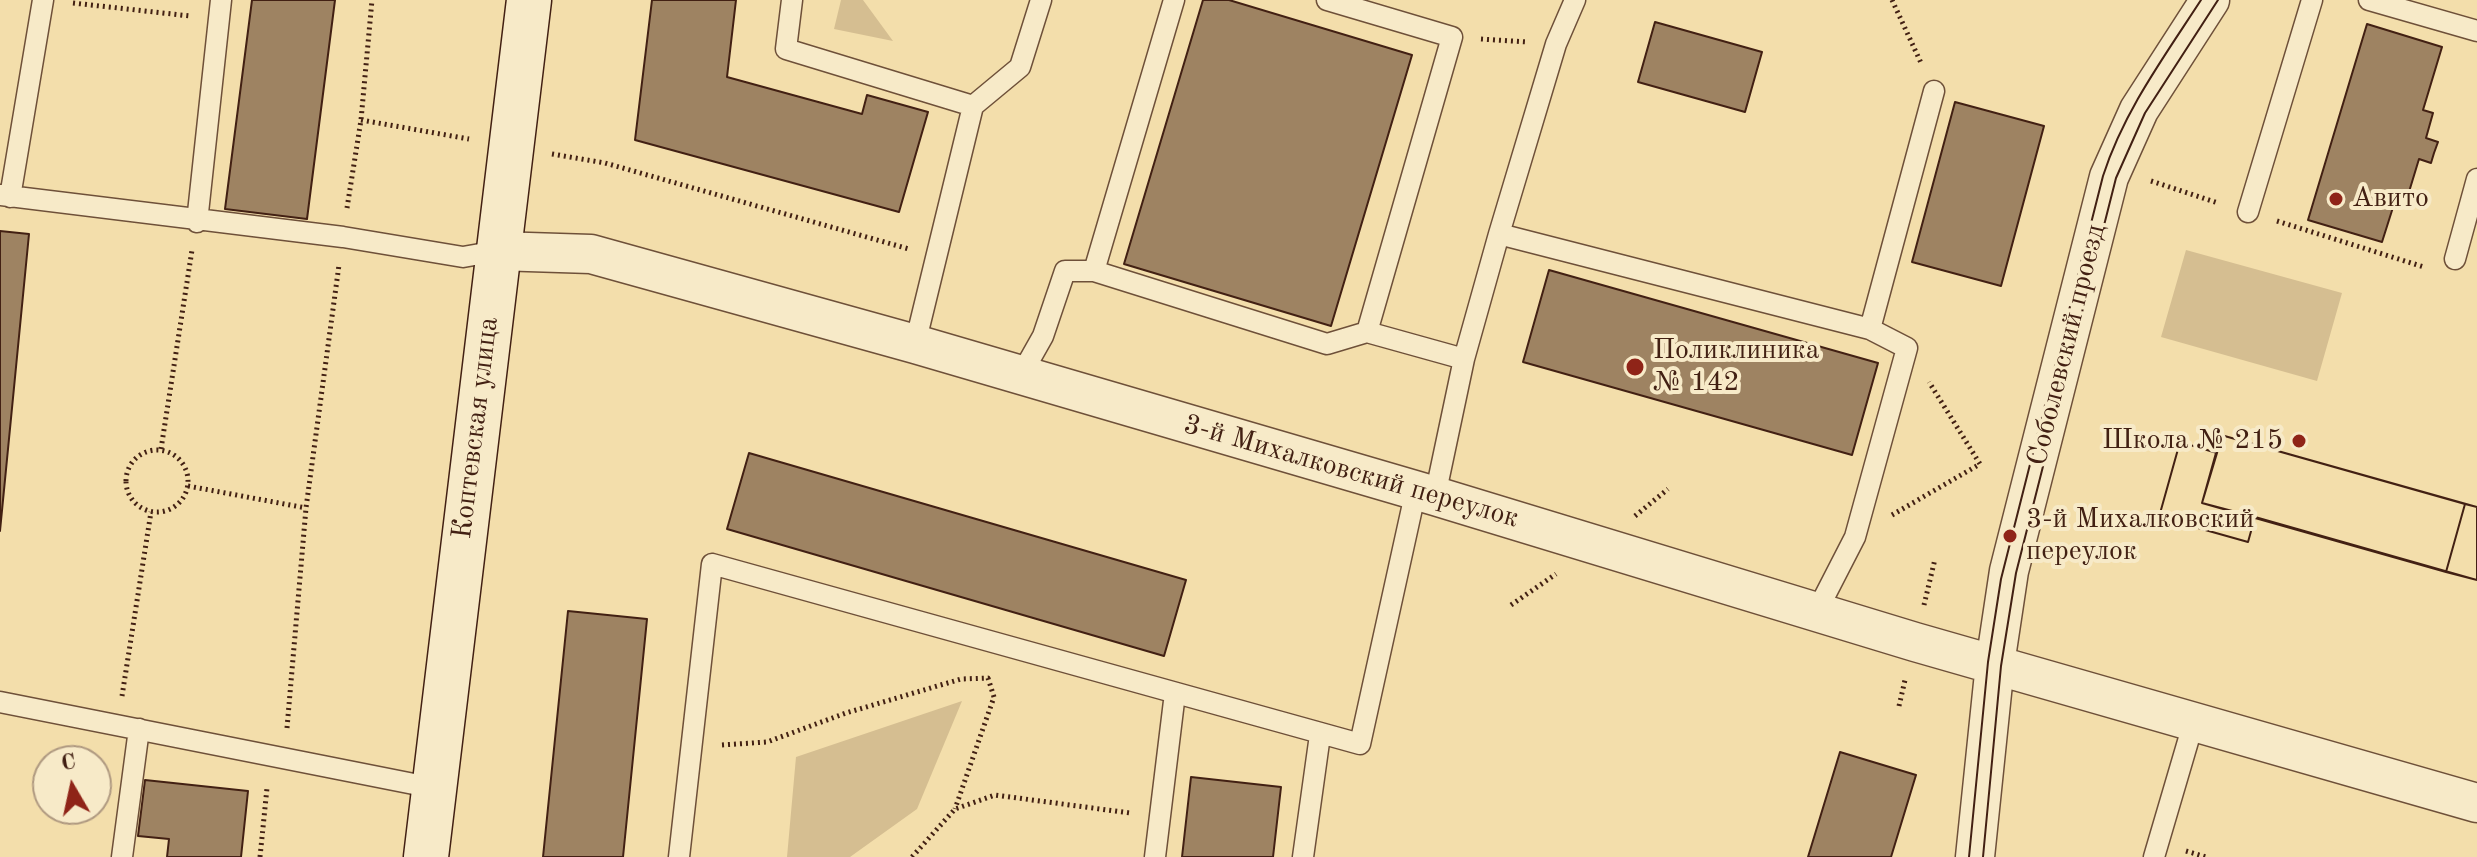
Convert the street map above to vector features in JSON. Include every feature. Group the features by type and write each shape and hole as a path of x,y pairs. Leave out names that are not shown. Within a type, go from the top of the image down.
{"street":[{"name":"Коптевская улица","path":"426,857 529,0"},
{"name":"Соболевский проезд","path":"1975,857 1995,664 2009,571 2112,168 2139,110 2210,0"},
{"name":"3-й Михалковский переулок","path":"497,251 591,254 915,344 1995,664 2477,803"}],"lane":[{"path":"43,0 5,196 197,222 343,237 463,257 497,251"},
{"path":"792,0 786,49 973,106"},
{"path":"915,344 939,258 973,106 1020,67 1041,0"},
{"path":"1094,271 1174,0"},
{"path":"1327,0 1452,37 1367,332"},
{"path":"679,857 712,564 1360,744 1499,234 1556,44 1575,0"},
{"path":"2248,212 2312,0"},
{"path":"2369,0 2477,31"},
{"path":"197,222 220,9"},
{"path":"1870,329 1934,91"},
{"path":"2455,259 2477,179"},
{"path":"1499,234 1870,329 1907,348 1855,537 1817,611"},
{"path":"1021,375 1043,336 1065,271 1094,271 1327,344 1367,332 1464,359"},
{"path":"1155,857 1175,693"},
{"path":"0,702 434,788"},
{"path":"2154,857 2194,721"},
{"path":"122,857 139,729"},
{"path":"1303,857 1320,735"}],"path":[{"path":"260,857 278,756 306,508 361,120 372,0"},
{"path":"1892,0 1934,91"},
{"path":"64,2 220,9"},
{"path":"1452,37 1556,44"},
{"path":"361,120 469,139"},
{"path":"551,154 605,163 939,258"},
{"path":"2112,168 2441,272 2448,270 2455,259"},
{"path":"161,449 197,222"},
{"path":"1855,537 1980,464 1907,348"},
{"path":"161,449 182,462 188,486 175,506 151,512 131,498 126,476 138,456 161,449"},
{"path":"188,486 306,508"},
{"path":"117,725 151,512"},
{"path":"691,747 767,742 846,713 961,679 988,678 994,697 955,809 912,857"},
{"path":"955,809 995,795 1159,818"}],"shaded area":[{"path":"841,0 863,0 893,41 834,29"},
{"path":"2186,250 2342,293 2317,381 2161,337"},
{"path":"962,701 917,809 850,857 787,857 796,757"}],"building":[{"path":"252,0 335,0 307,219 225,209"},
{"path":"652,0 736,0 727,77 862,114 867,95 928,112 899,212 635,140"},
{"path":"1203,0 1229,0 1412,55 1331,326 1124,264"},
{"path":"1655,22 1762,52 1745,112 1638,82"},
{"path":"2367,24 2442,47 2423,110 2433,113 2426,138 2438,142 2431,163 2419,159 2405,205 2395,201 2382,242 2308,220"},
{"path":"1955,102 2044,126 2001,286 1912,262"},
{"path":"0,231 29,234 0,531"},
{"path":"1549,270 1878,363 1852,455 1523,362"},
{"path":"2221,435 2465,504 2446,572 2202,503"},
{"path":"2221,435 2477,507 2477,580 2255,517 2248,542 2159,517 2180,442 2217,453"},
{"path":"2180,442 2217,453 2202,503 2255,517 2248,542 2159,517"},
{"path":"749,453 1186,580 1164,656 727,529"},
{"path":"2465,504 2477,507 2477,580 2446,572"},
{"path":"568,611 647,619 623,857 543,857"},
{"path":"1840,752 1916,775 1891,857 1808,857"},
{"path":"1191,777 1281,787 1273,857 1182,857"},
{"path":"145,780 248,791 241,857 167,857 169,839 138,836"}],"tram line":[{"path":"1969,857 1988,662 2001,579 2103,176 2133,107 2201,0"},
{"path":"1983,857 2001,666 2016,573 2116,178 2145,113 2218,0"}],"place":[{"name":"Авито","path":"2336,199"},
{"name":"Поликлиника № 142","path":"1635,367"},
{"name":"Школа № 215","path":"2299,441"},
{"name":"3-й Михалковский переулок","path":"2010,536"}]}
